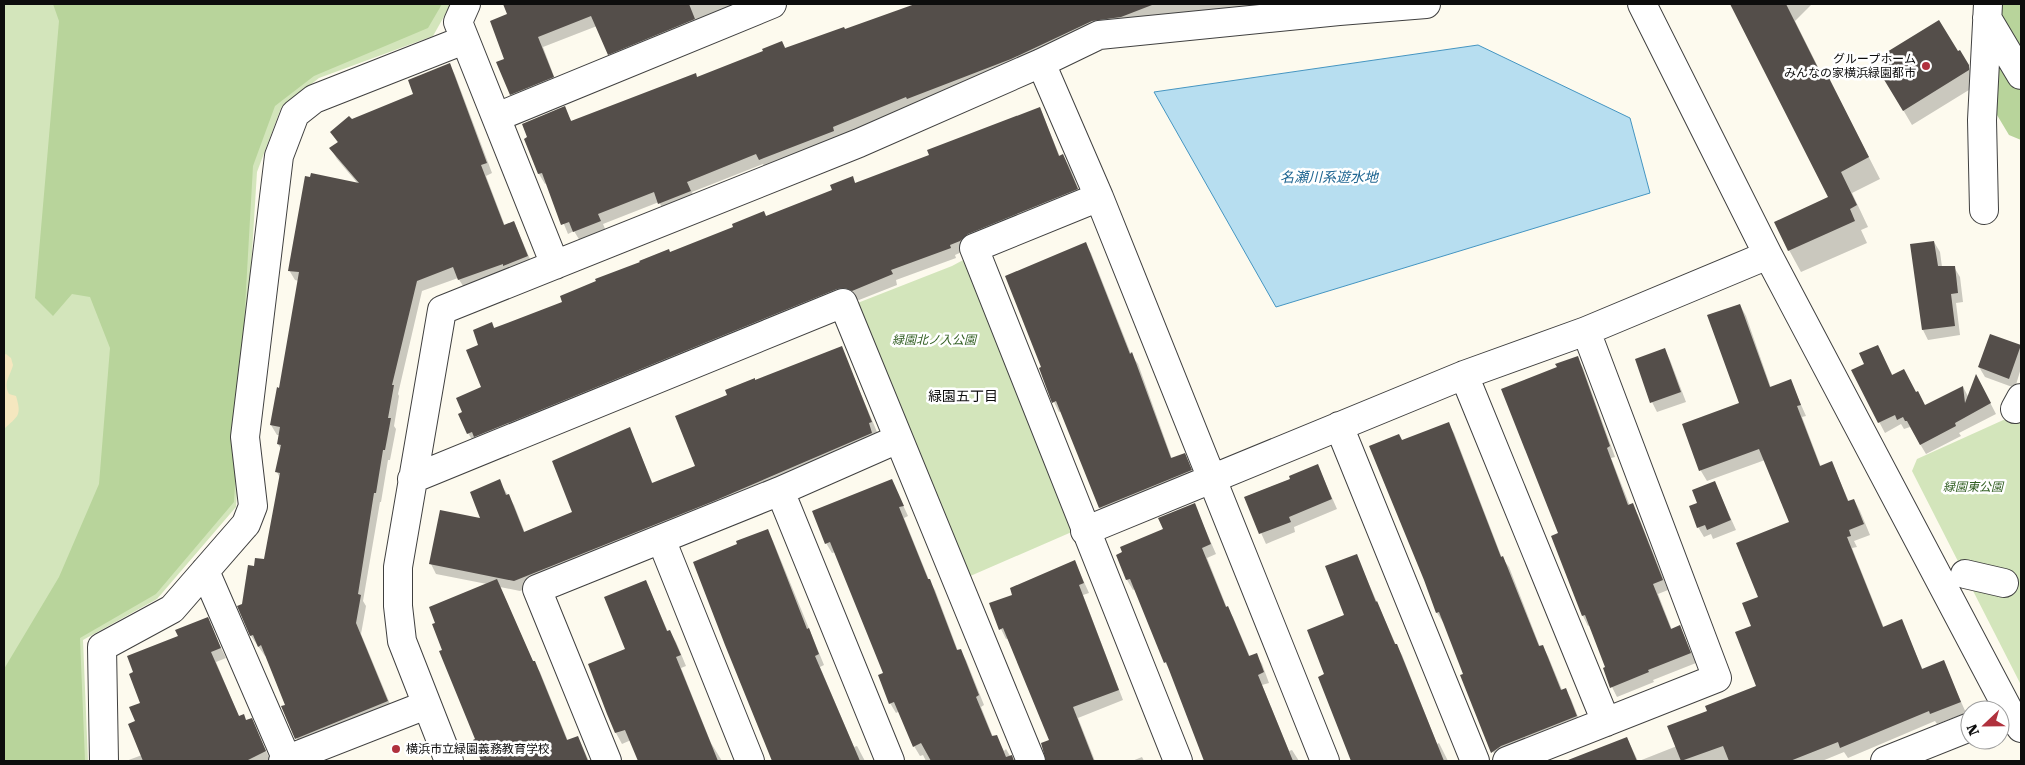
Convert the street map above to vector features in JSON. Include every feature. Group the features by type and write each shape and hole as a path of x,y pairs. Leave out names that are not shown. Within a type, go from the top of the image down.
{"street":[{"path":"466,4 458,22 464,40 555,264"},
{"path":"496,117 772,4"},
{"path":"449,761 402,640 398,606 398,567 442,310 859,144 1041,63 1099,35 1426,4"},
{"path":"1642,4 1768,255 2001,700"},
{"path":"1988,11 2021,75"},
{"path":"1984,210 1982,120 1988,11"},
{"path":"104,761 102,646 172,609 246,524 253,506 246,438 279,156 295,114 314,99 464,40"},
{"path":"1041,63 1099,197 1325,761"},
{"path":"1099,197 974,248 1178,761"},
{"path":"1085,530 1464,375 1586,331 1768,255"},
{"path":"412,478 844,302 898,439 1031,761"},
{"path":"1508,761 1717,678 1586,331"},
{"path":"1464,375 1606,722"},
{"path":"1339,426 1475,761"},
{"path":"607,761 537,589 780,491 898,439"},
{"path":"780,491 890,761"},
{"path":"661,539 750,761"},
{"path":"205,571 285,761 426,705"},
{"path":"1965,574 2004,584"},
{"path":"1885,761 1960,731"}],"green space":[{"path":"4,4 451,4 433,36 319,78 281,108 257,172 236,507 157,599 83,640 88,761 4,761"},
{"path":"53,4 442,4 428,28 314,76 275,106 253,166 234,502 156,594 80,638 85,761 4,761 4,669 59,577 99,484 110,348 90,297 72,294 53,316 35,298 59,21"},
{"path":"1995,4 2021,4 2021,140 2009,135 1991,105"},
{"name":"緑園北ノ入公園","path":"965,259 1074,531 968,577 855,304 952,266"},
{"name":"緑園東公園","path":"2021,412 2021,685 1912,471 1917,459"}],"sand":[{"path":"6,354 11,358 13,365 7,383 7,390 9,394 16,396 19,412 16,418 4,429 4,355"}],"water":[{"name":"名瀬川系遊水地","path":"1478,45 1630,118 1650,193 1276,307 1154,92"}],"building":[{"path":"503,4 689,4 695,19 608,55 591,16 538,37 554,77 510,95 496,62 504,59 490,21 507,14"},
{"path":"915,4 1152,5 1121,17 1092,21 1011,59 907,99 906,97 833,127 834,131 759,160 756,154 687,182 691,191 658,204 654,192 598,214 601,221 573,232 569,222 561,225 542,173 538,174 524,139 527,137 522,124 565,106 571,121 696,73 697,77 763,51 762,49 782,41 785,48"},
{"path":"1730,4 1786,4 1823,78 1828,76 1869,157 1841,172 1857,205 1850,209 1855,221 1788,251 1774,222 1828,197"},
{"name":"グループホーム みんなの家横浜緑園都市","path":"1939,20 1969,65 1969,70 1903,111 1877,68 1887,63 1882,55"},
{"path":"450,63 487,163 481,165 504,225 514,221 528,256 458,280 453,267 417,281 392,385 394,385 388,418 391,418 385,450 383,450 376,493 374,493 358,594 361,595 356,623 388,701 295,739 281,706 285,705 261,645 258,647 253,635 250,636 237,606 242,604 248,565 254,566 255,558 264,559 280,473 275,472 281,445 277,444 280,427 270,425 277,387 279,388 299,272 288,271 305,176 310,177 311,173 359,183 329,148 338,142 330,132 349,116 352,119 413,94 408,80"},
{"path":"1040,107 1059,156 1063,154 1078,189 968,234 960,241 950,245 951,248 891,270 893,274 852,291 845,288 837,289 474,437 472,432 467,434 458,414 462,412 456,398 481,387 466,350 478,345 473,330 492,322 494,328 562,302 560,296 639,261 669,249 670,252 733,227 732,224 764,211 766,216 832,190 830,185 853,176 855,183 929,155 927,150"},
{"path":"1934,241 1938,266 1955,266 1958,293 1951,294 1955,326 1922,330 1910,244"},
{"path":"1086,242 1130,354 1132,352 1171,458 1185,453 1192,470 1099,508 1056,401 1052,403 1039,368 1041,367 1005,276"},
{"path":"1740,304 1770,387 1791,379 1801,405 1797,406 1820,466 1832,461 1848,501 1854,499 1864,524 1849,530 1851,536 1847,537 1883,627 1902,619 1922,669 1944,660 1960,702 1930,714 1929,711 1840,748 1838,742 1790,761 1729,761 1723,746 1681,761 1667,726 1707,711 1705,706 1756,686 1735,632 1751,626 1742,603 1758,597 1736,543 1789,522 1759,449 1699,471 1682,424 1739,403 1707,315"},
{"path":"1990,334 2021,345 2009,379 1978,367"},
{"path":"1878,345 1892,375 1904,369 1925,405 1963,386 1965,403 1976,374 1991,403 1955,423 1956,426 1920,445 1903,417 1897,420 1895,415 1878,423 1851,370 1864,364 1859,353"},
{"path":"842,346 872,422 869,423 872,433 714,501 514,581 429,564 440,510 480,518 470,492 500,479 506,495 509,494 524,532 572,512 552,461 630,427 652,483 695,466 675,416 727,395 725,390"},
{"path":"1665,348 1681,392 1650,403 1635,359"},
{"path":"1578,356 1610,446 1607,448 1628,505 1633,503 1663,580 1653,584 1671,629 1680,625 1691,653 1610,688 1603,668 1605,667 1585,615 1582,616 1551,536 1558,533 1501,389 1557,367 1555,364"},
{"path":"1449,422 1501,557 1503,556 1539,646 1543,645 1561,690 1566,688 1577,716 1501,746 1491,753 1460,675 1463,674 1439,612 1436,613 1369,446 1399,434 1402,440"},
{"path":"1318,464 1332,499 1289,517 1291,522 1259,534 1244,497 1290,479 1289,476"},
{"path":"892,479 904,506 899,507 928,579 930,579 957,650 961,649 979,695 976,697 992,736 997,735 1006,757 1012,755 1014,761 931,761 921,743 913,747 894,702 889,704 878,675 883,673 830,542 825,544 812,511"},
{"path":"1715,481 1731,520 1707,530 1705,525 1697,528 1689,506 1697,503 1692,490"},
{"path":"1195,503 1211,544 1202,548 1226,607 1228,606 1249,656 1257,653 1264,672 1258,675 1293,761 1204,761 1166,662 1164,663 1130,579 1126,580 1116,555 1122,552 1120,547 1163,529 1158,518"},
{"path":"768,529 807,629 809,628 819,654 815,656 860,761 772,761 725,645 693,562 737,544 736,541"},
{"path":"1357,554 1376,602 1395,644 1397,644 1444,761 1351,761 1318,677 1324,674 1307,630 1344,615 1325,566"},
{"path":"1075,560 1084,583 1079,585 1119,690 1073,707 1094,761 1046,761 1041,743 1049,740 1003,628 999,630 989,603 1012,595 1010,588"},
{"path":"497,579 533,661 535,661 567,740 578,736 588,761 481,761 473,740 475,739 439,651 442,650 432,624 435,623 429,607"},
{"path":"646,580 667,631 670,630 681,655 676,657 718,761 638,761 625,730 615,733 607,714 588,664 625,649 604,597"},
{"path":"208,617 221,648 211,652 239,716 244,714 246,720 252,718 266,751 246,761 143,761 128,724 135,721 129,707 140,703 129,674 133,672 127,656 178,636 175,630"},
{"path":"1627,737 1637,761 1568,761 1568,760"}],"place":[{"name":"グループホーム みんなの家横浜緑園都市","path":"1926,66"},
{"name":"横浜市立緑園義務教育学校","path":"396,749"}],"district":[{"name":"緑園五丁目","path":"963,396"}]}
